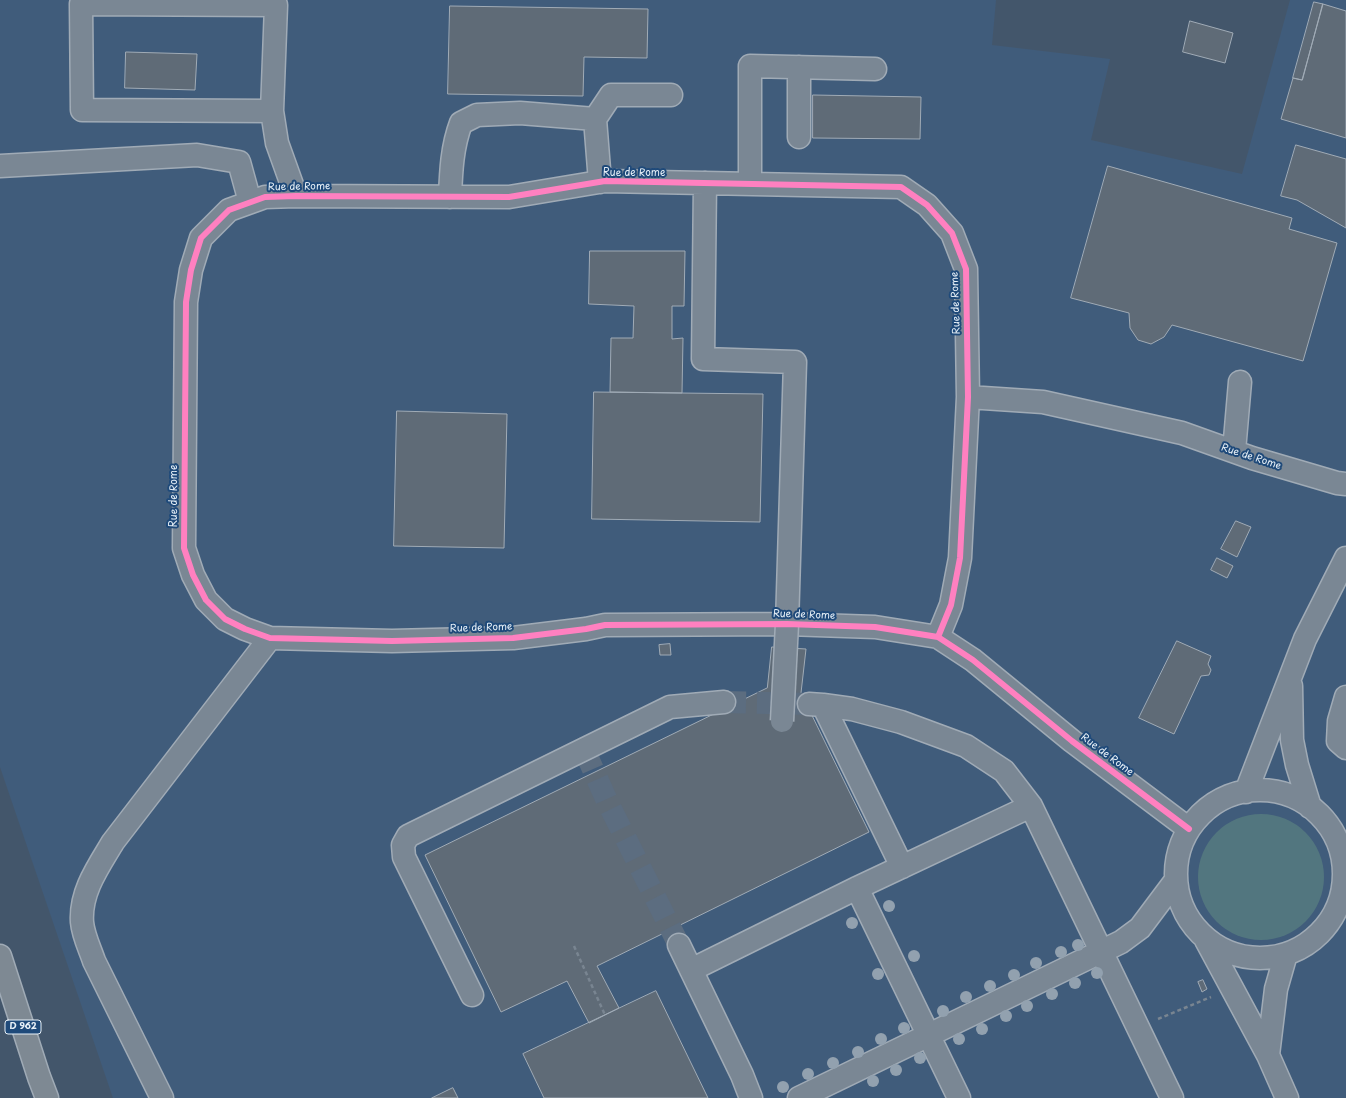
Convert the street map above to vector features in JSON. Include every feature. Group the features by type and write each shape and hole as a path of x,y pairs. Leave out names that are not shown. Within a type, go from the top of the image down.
{"main road":[{"name":"D 962","path":"0,956 36,1070 47,1098"}],"street":[{"path":"272,111 82,110 82,4 276,5 272,111 277,143 296,196"},
{"path":"750,184 750,66 875,69"},
{"path":"799,67 799,137"},
{"path":"600,182 595,119 612,95 671,95"},
{"path":"450,197 451,162 461,123 466,120 477,115 520,113 595,119"},
{"path":"0,166 197,155 239,162 250,202"},
{"name":"Rue de Rome","path":"938,638 951,605 960,558 968,397 966,270 952,233 927,205 901,187 605,181 509,197 265,197 229,210 201,238 191,270 186,302 184,548 193,575 206,600 224,619 245,629 270,638 392,641 513,638 586,629 605,625 787,624 875,627 938,638 973,660 1072,740 1189,829"},
{"path":"705,183 703,359 795,362 787,624 782,721"},
{"path":"1234,451 1240,382"},
{"name":"Rue de Rome","path":"968,397 1043,402 1182,433 1252,458 1337,483 1346,484"},
{"path":"1246,792 1304,639 1346,558"},
{"path":"162,1098 94,961 82,923 83,904 92,876 113,842 270,638"},
{"path":"1291,673 1292,740 1297,765 1310,807"},
{"path":"1346,697 1340,721 1338,741 1346,748"},
{"path":"472,995 404,857 403,845 408,836 670,707 724,702"},
{"path":"902,866 816,705 852,709 902,722 966,746 1004,771 1030,806 1172,1098"},
{"path":"1206,940 1231,954 1258,959 1286,954 1310,943 1337,924 1338,906 1345,887 1344,863 1338,842 1326,822 1310,807 1290,796 1268,791 1246,792 1224,799 1204,812 1189,829 1178,853 1176,880 1180,902 1191,923 1206,940 1234,990 1268,1055 1287,1098"},
{"path":"691,970 902,866 1030,806"},
{"path":"799,1098 1121,942 1140,928 1176,880"},
{"path":"857,888 955,1089"},
{"path":"679,945 742,1075 751,1098"},
{"path":"1268,1055 1276,989 1286,954"}],"path":[{"path":"574,946 605,1015"},
{"path":"1138,1029 1206,998 1234,990"}],"shaded area":[{"path":"0,0 996,0 992,45 1110,59 1091,140 1242,174 1290,0 1346,0 1346,1098 113,1098 0,767"}],"green space":[{"path":"1267,814 1291,821 1306,832 1317,847 1323,865 1323,889 1317,907 1306,922 1291,933 1273,939 1255,940 1231,933 1216,922 1205,907 1199,889 1198,871 1205,847 1216,832 1231,821 1249,815"}],"building":[{"path":"1314,2 1323,4 1302,80 1293,78"},
{"path":"1323,4 1346,11 1346,138 1281,119 1293,78 1302,80"},
{"path":"450,6 648,9 647,58 584,57 583,96 448,94"},
{"path":"1190,21 1233,33 1225,63 1183,52"},
{"path":"126,52 197,54 195,90 125,88"},
{"path":"813,95 921,97 920,139 813,138"},
{"path":"1296,145 1346,159 1346,228 1297,200 1281,196"},
{"path":"1108,166 1292,218 1289,229 1337,243 1303,361 1172,325 1164,337 1151,344 1138,340 1130,328 1129,313 1071,298"},
{"path":"590,251 685,251 684,306 672,306 672,339 683,338 682,393 610,392 611,338 633,338 634,306 589,304"},
{"path":"594,392 763,394 760,522 592,519"},
{"path":"397,411 507,414 504,548 394,546"},
{"path":"1236,521 1251,527 1237,557 1221,549"},
{"path":"1217,558 1233,566 1227,578 1211,570"},
{"path":"1177,641 1211,656 1208,664 1211,670 1209,675 1201,676 1174,734 1139,718"},
{"path":"670,644 671,655 660,655 659,645"},
{"path":"772,647 806,649 801,693 869,832 597,966 619,1008 589,1023 567,981 501,1012 425,855 767,688"},
{"path":"1203,980 1207,989 1202,992 1198,982"},
{"path":"656,991 708,1098 544,1098 523,1054"},
{"path":"453,1088 458,1098 432,1098"}],"tunnel":[{"path":"724,702 809,704"},
{"path":"584,749 607,801 679,945"}],"cycle path":[{"path":"938,637 951,605 960,558 968,397 966,269 952,233 927,205 901,187 605,181 509,197 265,197 229,210 201,238 191,270 186,302 184,548 193,575 206,600 225,619 245,629 270,638 392,641 513,638 586,629 605,625 787,624 875,627 938,637 973,660 1072,741 1189,829"}]}
